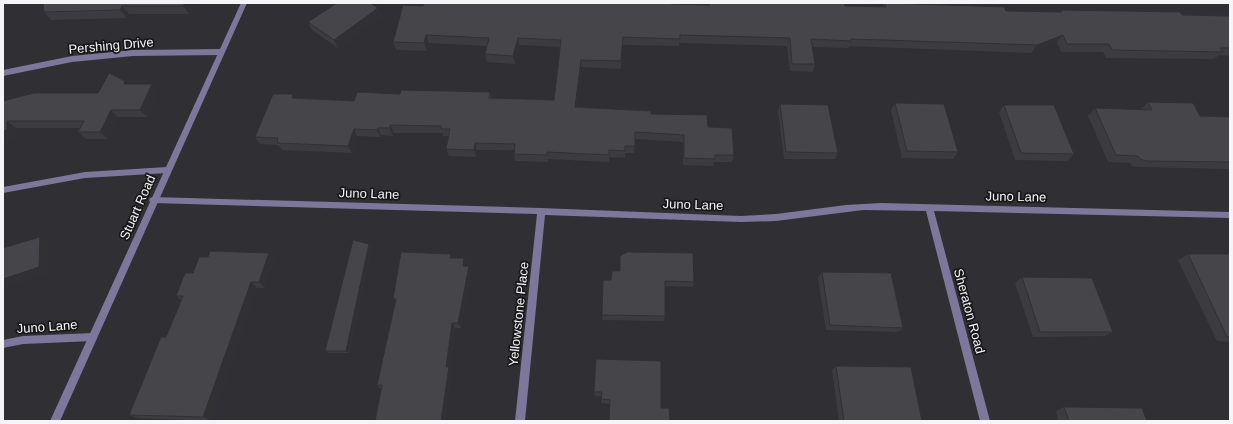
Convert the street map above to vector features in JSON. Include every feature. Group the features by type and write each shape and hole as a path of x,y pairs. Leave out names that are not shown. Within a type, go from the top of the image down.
{"street":[{"name":"Stuart Road","path":"55,421 167,170 244,3"},
{"name":"Pershing Drive","path":"3,74 72,59 133,54 221,52"},
{"path":"3,190 85,175 167,170"},
{"name":"Juno Lane","path":"154,200 766,219 858,206 1230,215"},
{"name":"Sheraton Road","path":"929,207 985,421"},
{"name":"Yellowstone Place","path":"520,421 542,211"},
{"name":"Juno Lane","path":"3,344 23,340 93,336"}],"building":[{"path":"43,3 185,3 183,6 122,6 120,10 44,12"},
{"path":"337,3 370,3 378,8 334,40 308,22"},
{"path":"424,3 671,3 710,5 710,3 844,3 845,6 886,7 885,3 1004,7 1006,11 1062,12 1061,10 1180,12 1182,15 1230,16 1230,48 1220,48 1223,52 1112,50 1109,44 1067,44 1063,35 1037,45 811,39 815,64 792,64 790,38 680,35 680,39 623,37 621,61 581,60 575,107 651,111 651,114 707,115 708,127 732,128 734,155 715,155 715,159 684,158 684,135 635,132 635,146 625,146 625,151 609,150 609,155 547,152 547,155 514,154 515,144 475,143 474,150 446,149 450,129 441,129 441,126 390,125 390,128 378,128 377,130 354,129 348,146 277,143 278,138 255,137 273,94 293,94 292,98 354,101 357,92 400,94 401,90 490,92 489,98 554,100 561,40 518,38 513,56 485,54 489,38 426,35 424,43 393,42 403,5 423,6"},
{"path":"109,73 125,81 124,84 152,84 140,110 111,110 100,132 78,132 84,121 7,121 7,130 3,131 3,101 34,93 98,93"},
{"path":"1148,102 1193,103 1200,116 1230,117 1230,162 1146,161 1140,159 1138,156 1116,155 1095,108 1152,110"},
{"path":"895,103 944,104 958,152 907,151"},
{"path":"780,104 828,105 838,153 786,152"},
{"path":"1004,105 1054,105 1074,154 1021,153"},
{"path":"40,237 39,267 3,279 3,248"},
{"path":"353,240 369,244 346,351 325,351"},
{"path":"210,251 269,253 259,282 251,282 203,417 129,415 161,337 166,337 183,296 176,296 185,273 193,273 199,257 208,257"},
{"path":"401,252 451,254 450,258 464,258 463,266 469,266 458,323 452,323 446,367 449,367 441,421 375,421 382,385 377,385 396,299 393,298"},
{"path":"627,252 693,253 694,282 665,281 665,316 602,315 603,280 611,280 612,271 620,271 620,256"},
{"path":"1188,254 1230,254 1230,337 1227,337"},
{"path":"822,272 891,273 903,328 830,325"},
{"path":"1022,277 1092,278 1113,332 1040,332"},
{"path":"596,359 661,361 661,408 669,408 670,421 609,421 610,400 601,399 602,392 594,392"},
{"path":"836,366 911,367 922,421 844,421"},
{"path":"1064,407 1142,408 1147,421 1069,421"}]}
